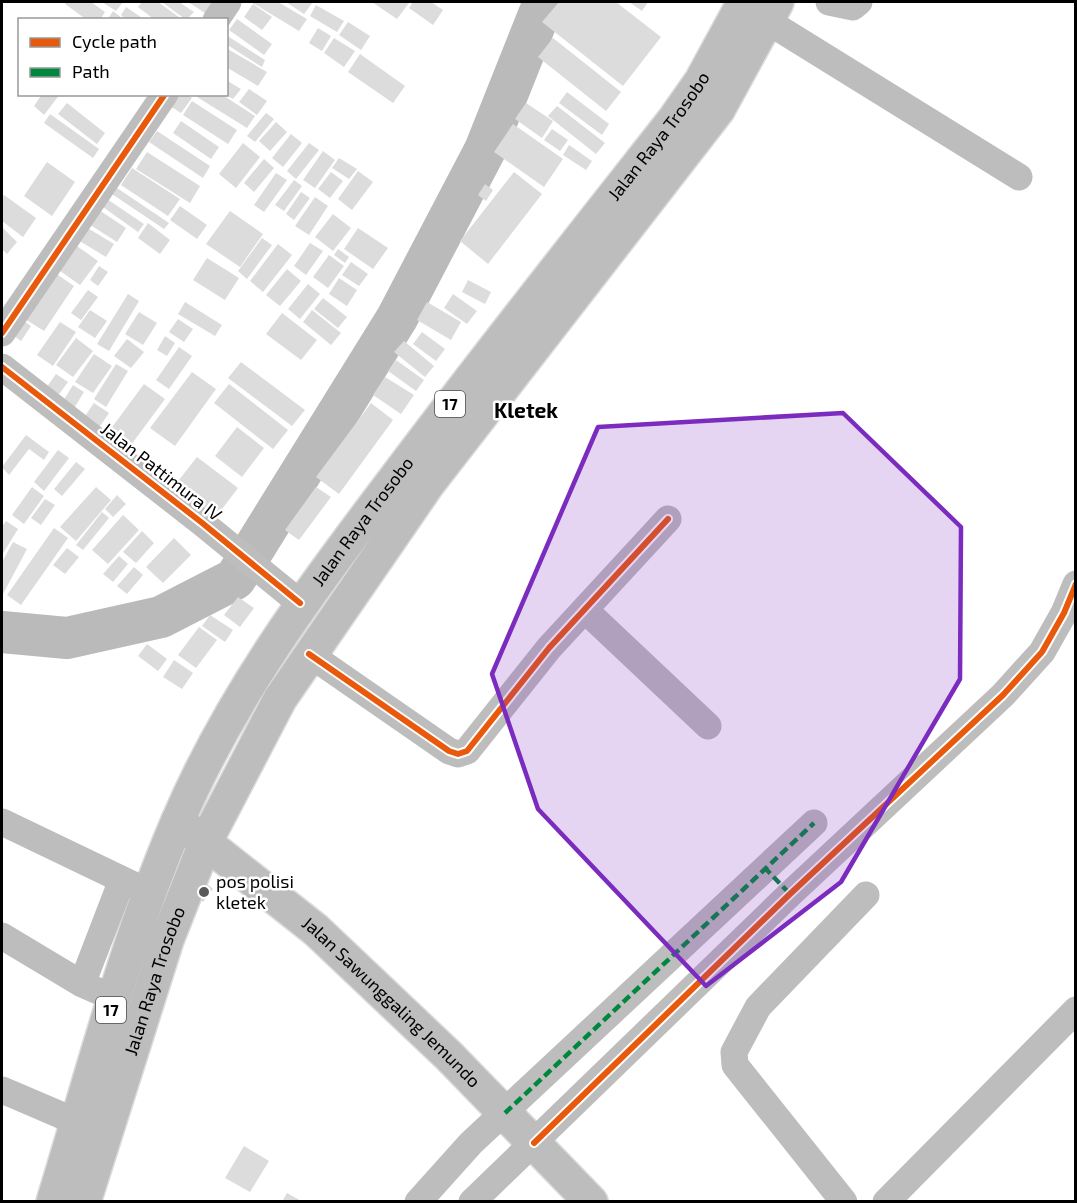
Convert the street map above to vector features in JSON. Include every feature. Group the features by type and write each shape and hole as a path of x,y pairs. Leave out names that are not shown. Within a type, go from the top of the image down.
{"main road":[{"name":"Jalan Raya Trosobo","path":"52,1202 114,998 136,886 178,821 240,700 300,603 487,355 673,121 701,81 763,8"},
{"name":"Jalan Raya Trosobo","path":"84,1202 167,940 206,842 238,775 309,654 428,484 718,110 763,8"},
{"name":"Jalan Sawunggaling Jemundo","path":"178,821 316,930 449,1056 591,1202"}],"street":[{"path":"217,18 228,2"},
{"path":"829,2 853,7 859,2"},
{"path":"763,8 1019,177"},
{"path":"2,333 164,96"},
{"name":"Jalan Pattimura IV","path":"7,382 201,522 300,603"},
{"path":"309,654 449,751 458,754 467,751 549,648 668,519"},
{"path":"471,1202 519,1128 776,880 1004,695 1042,652 1064,613 1076,584"},
{"path":"585,610 708,726"},
{"path":"2,822 136,886 82,984"},
{"path":"418,1202 471,1143 519,1128 776,880 814,823"},
{"path":"844,1202 735,1065 734,1052 758,1007 866,895"},
{"path":"2,936 82,984 114,998"},
{"path":"886,1202 1076,1010"},
{"path":"2,1090 77,1122"}],"highlighted area":[{"path":"843,413 961,527 960,679 841,882 706,986 538,809 492,674 598,427"}],"building":[{"path":"67,2 91,2 105,12 101,18 84,18 65,4"},
{"path":"102,2 123,2 116,11"},
{"path":"142,2 158,2 180,18 152,18 138,7"},
{"path":"162,2 179,2 194,12 188,18 183,18"},
{"path":"188,2 212,2 205,13"},
{"path":"251,2 278,2 307,19 299,31"},
{"path":"286,2 313,2 304,14"},
{"path":"372,2 408,2 409,3 397,19"},
{"path":"413,2 431,2 443,10 433,25 409,8"},
{"path":"559,2 616,2 661,37 623,86 542,22"},
{"path":"629,2 648,2 642,11"},
{"path":"253,4 272,17 262,30 244,17"},
{"path":"316,5 344,21 337,32 310,16"},
{"path":"126,7 142,18 124,18 121,15"},
{"path":"113,11 122,18 108,18"},
{"path":"237,19 272,44 264,55 229,30"},
{"path":"348,22 370,36 361,50 339,35"},
{"path":"318,28 331,36 322,51 309,43"},
{"path":"228,36 265,60 262,67 228,45"},
{"path":"334,38 355,51 344,67 324,53"},
{"path":"553,38 621,92 606,111 538,57"},
{"path":"228,49 267,72 258,86 228,68"},
{"path":"360,54 405,86 393,103 348,72"},
{"path":"228,81 241,89 233,99 228,96"},
{"path":"249,89 267,101 257,115 239,102"},
{"path":"567,92 609,124 602,135 559,103"},
{"path":"41,96 58,96 44,115 34,106"},
{"path":"173,96 192,98 181,113 167,104"},
{"path":"224,96 255,116 247,128 197,97"},
{"path":"192,101 237,130 228,144 183,115"},
{"path":"67,103 105,133 97,144 58,114"},
{"path":"526,103 553,121 542,138 515,119"},
{"path":"557,106 605,143 596,154 548,116"},
{"path":"266,113 274,119 255,142 247,136"},
{"path":"50,114 99,149 93,158 44,123"},
{"path":"181,121 219,147 211,159 173,133"},
{"path":"276,122 287,132 270,151 259,141"},
{"path":"513,124 563,159 544,187 494,152"},
{"path":"552,129 568,140 560,151 544,140"},
{"path":"157,131 210,166 203,178 149,142"},
{"path":"291,134 302,143 283,167 272,158"},
{"path":"243,143 260,157 236,188 219,174"},
{"path":"309,143 319,150 296,179 287,171"},
{"path":"569,145 592,161 586,170 563,155"},
{"path":"323,151 335,160 315,188 303,180"},
{"path":"147,152 200,186 190,203 136,169"},
{"path":"339,158 357,169 349,179 332,168"},
{"path":"264,159 274,168 254,192 244,183"},
{"path":"47,162 75,182 52,216 24,196"},
{"path":"132,168 180,199 168,216 121,185"},
{"path":"358,171 373,182 352,210 338,199"},
{"path":"331,172 343,181 330,198 318,189"},
{"path":"514,172 542,194 488,264 460,241"},
{"path":"276,173 287,180 264,212 254,205"},
{"path":"294,180 302,186 284,211 275,205"},
{"path":"111,184 169,223 164,229 106,190"},
{"path":"485,184 493,190 486,201 478,195"},
{"path":"301,192 310,198 294,220 286,214"},
{"path":"4,195 36,218 23,237 2,221"},
{"path":"101,195 144,224 138,232 96,202"},
{"path":"315,197 328,206 309,235 295,226"},
{"path":"93,206 126,228 117,242 84,221"},
{"path":"180,206 207,225 197,239 170,220"},
{"path":"230,211 263,234 240,267 206,244"},
{"path":"333,214 351,228 333,251 315,237"},
{"path":"148,223 170,240 160,254 138,238"},
{"path":"81,224 114,244 106,257 73,237"},
{"path":"2,227 17,242 7,254 2,249"},
{"path":"358,228 388,248 373,269 344,249"},
{"path":"262,238 272,245 247,279 238,271"},
{"path":"70,241 98,261 80,285 53,266"},
{"path":"310,243 323,251 306,275 294,266"},
{"path":"278,244 292,255 263,292 250,281"},
{"path":"338,249 349,257 345,263 334,255"},
{"path":"329,255 344,266 328,288 313,277"},
{"path":"207,258 239,278 225,300 193,280"},
{"path":"351,262 368,274 359,286 342,275"},
{"path":"99,266 108,272 98,286 90,280"},
{"path":"48,268 74,286 44,331 17,314"},
{"path":"287,269 301,281 280,306 266,295"},
{"path":"339,278 357,290 347,306 329,294"},
{"path":"468,280 491,292 485,304 462,292"},
{"path":"308,284 320,294 300,319 288,309"},
{"path":"88,290 98,297 81,320 71,313"},
{"path":"128,294 139,301 109,351 97,344"},
{"path":"453,294 477,311 467,324 444,308"},
{"path":"323,298 347,317 338,328 314,309"},
{"path":"185,302 222,325 215,336 178,314"},
{"path":"427,302 461,322 451,340 417,320"},
{"path":"90,310 107,321 95,338 78,327"},
{"path":"312,310 341,333 331,345 303,322"},
{"path":"139,312 157,323 143,345 125,334"},
{"path":"282,313 317,340 301,360 266,334"},
{"path":"17,316 31,326 21,341 6,330"},
{"path":"178,319 193,329 184,342 169,332"},
{"path":"60,322 76,332 53,366 37,355"},
{"path":"422,332 445,349 436,361 413,344"},
{"path":"165,336 175,343 167,356 157,350"},
{"path":"76,338 93,351 73,377 56,365"},
{"path":"127,339 144,352 131,368 114,356"},
{"path":"404,341 434,366 425,377 394,352"},
{"path":"179,347 192,356 169,389 156,380"},
{"path":"94,354 112,366 93,393 75,382"},
{"path":"396,360 424,380 416,391 388,371"},
{"path":"241,362 305,410 292,426 228,378"},
{"path":"116,364 128,371 106,407 94,399"},
{"path":"192,372 216,389 175,446 150,428"},
{"path":"56,374 68,382 57,397 46,388"},
{"path":"385,377 414,395 401,414 373,395"},
{"path":"144,384 165,399 128,449 107,434"},
{"path":"229,384 288,430 273,449 214,403"},
{"path":"73,385 84,392 71,413 60,406"},
{"path":"94,403 109,413 98,429 83,419"},
{"path":"371,403 393,420 339,494 316,477"},
{"path":"237,427 264,448 242,477 215,456"},
{"path":"26,435 49,452 44,460 29,449 9,475 2,467"},
{"path":"58,450 69,458 44,491 34,482"},
{"path":"197,457 238,488 216,517 175,485"},
{"path":"76,462 85,469 62,496 54,489"},
{"path":"32,487 44,496 24,524 12,515"},
{"path":"96,487 111,500 76,541 60,527"},
{"path":"316,487 331,497 299,540 285,530"},
{"path":"117,495 126,504 113,517 105,509"},
{"path":"45,499 55,505 41,525 31,518"},
{"path":"102,512 109,518 83,550 76,545"},
{"path":"123,515 139,530 108,564 92,550"},
{"path":"6,521 18,529 2,555 2,527"},
{"path":"54,528 68,538 21,605 7,595"},
{"path":"142,531 154,543 136,563 123,552"},
{"path":"174,538 191,555 163,583 146,567"},
{"path":"13,542 27,549 2,596 2,562"},
{"path":"67,548 79,557 65,574 53,565"},
{"path":"119,556 128,564 113,582 103,574"},
{"path":"134,567 143,575 127,594 117,586"},
{"path":"238,597 254,608 240,627 224,615"},
{"path":"210,615 233,630 225,642 202,626"},
{"path":"199,627 217,640 196,668 178,655"},
{"path":"147,644 167,659 158,671 138,656"},
{"path":"174,660 193,673 182,689 163,677"},
{"name":"pos polisi kletek","path":"205,882 213,889 203,902 195,896"},
{"path":"244,1146 269,1161 250,1192 225,1178"},
{"path":"287,1193 303,1202 282,1202"}],"waterway":[{"path":"2,632 67,638 161,617 235,579 397,318 485,150 544,2"}],"marked path":[{"path":"505,1113 814,823"},
{"path":"764,867 790,894 787,898"}],"cycle path":[{"path":"2,333 164,96"},
{"path":"2,367 201,522 300,603"},
{"path":"309,654 449,751 458,754 467,751 549,648 668,519"},
{"path":"534,1143 790,894 1003,695 1042,652 1064,613 1076,584"}],"place":[{"name":"pos polisi kletek","path":"204,892"}],"district":[{"name":"Kletek","path":"526,411"}]}
